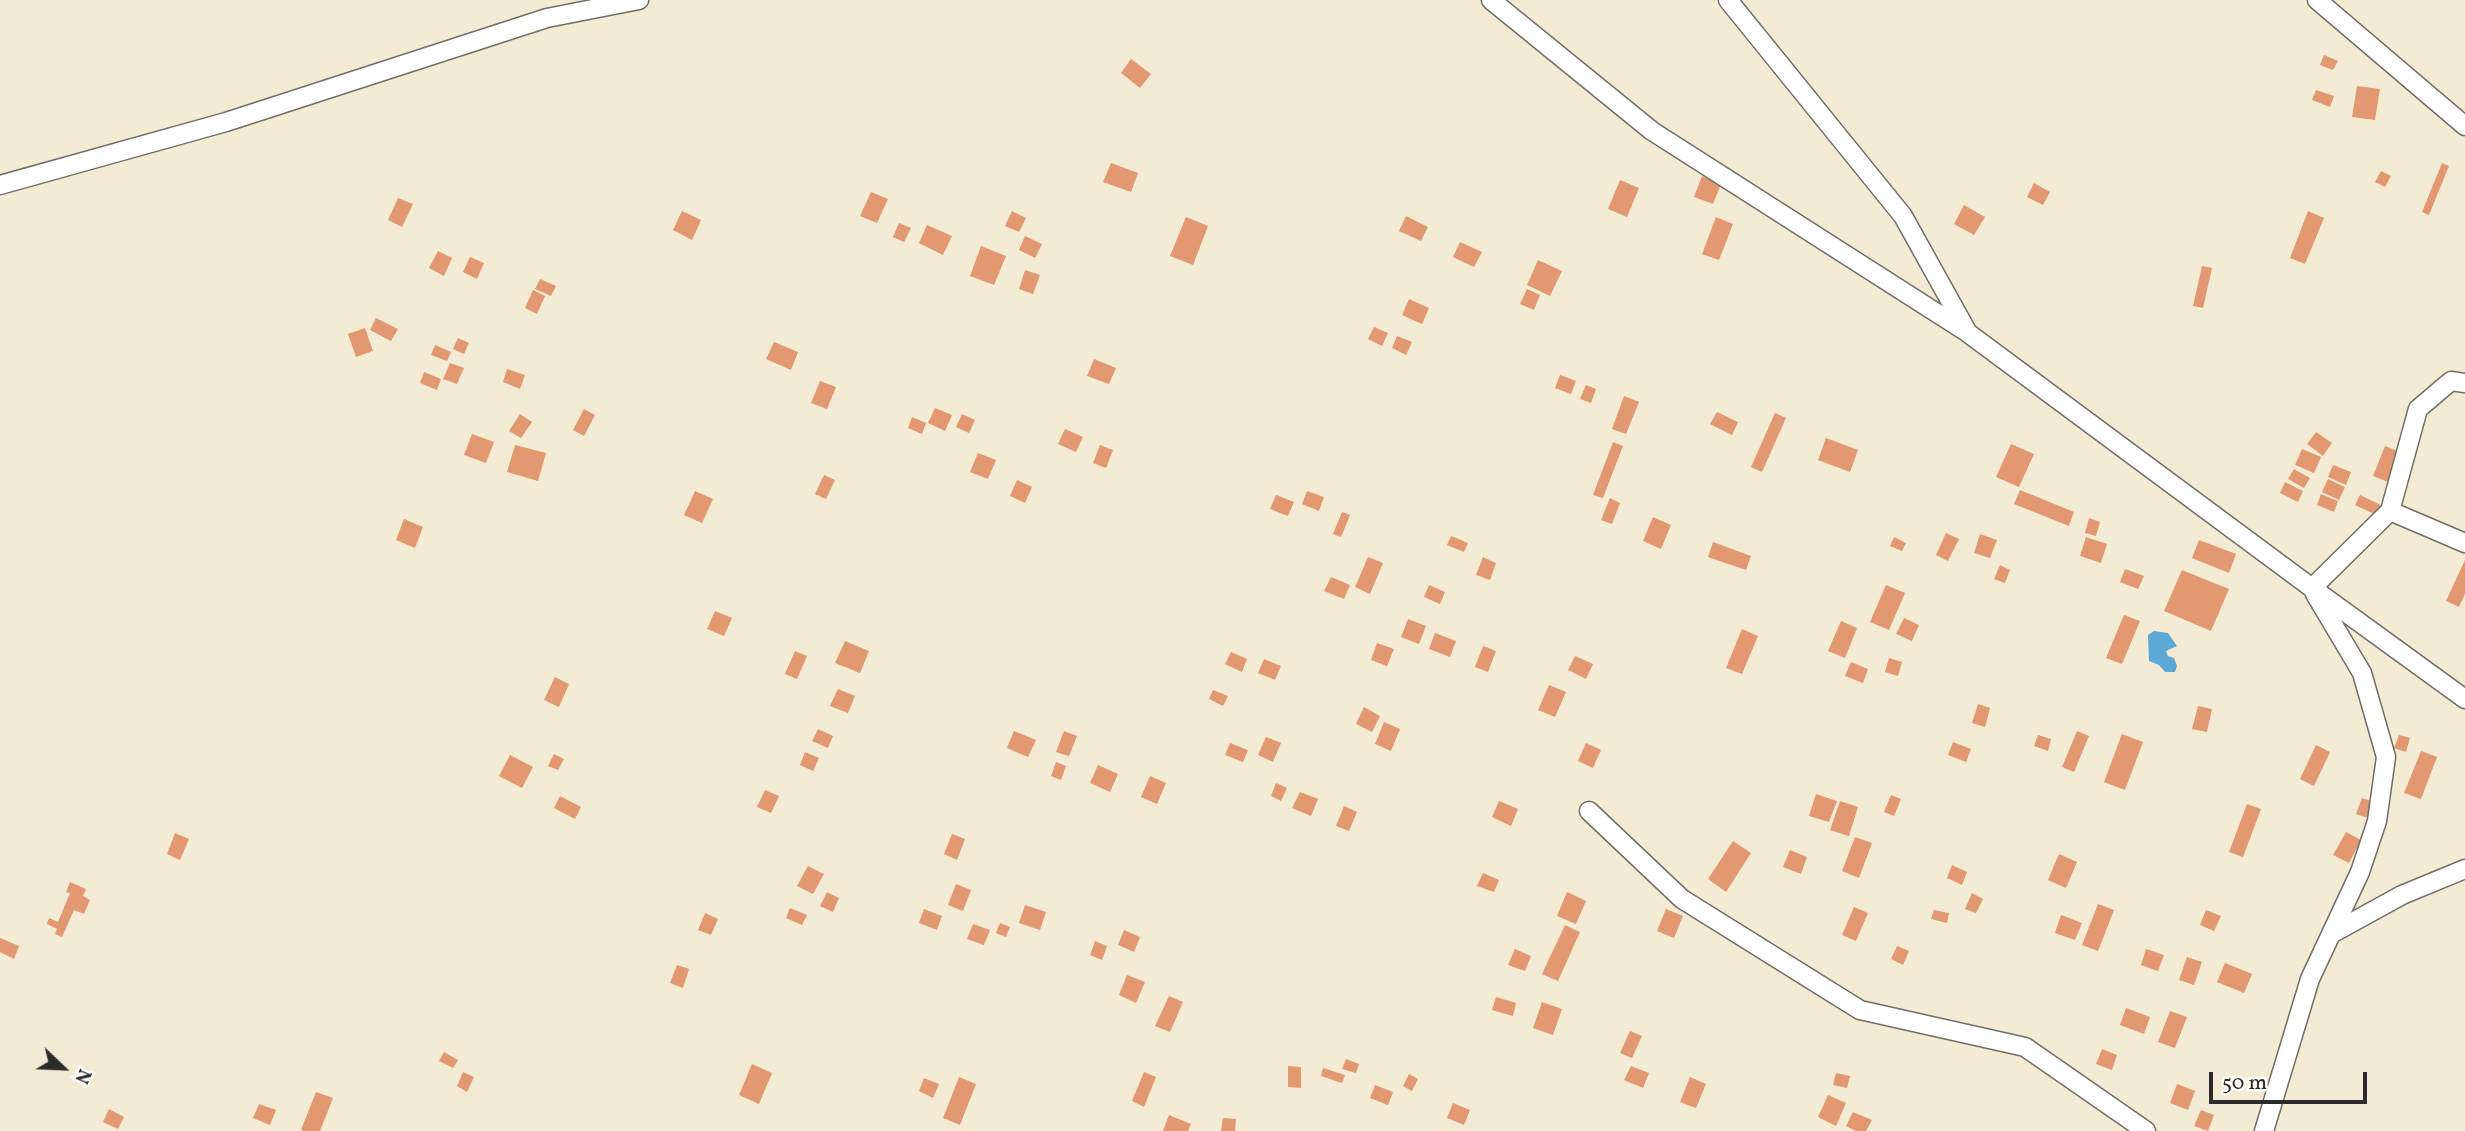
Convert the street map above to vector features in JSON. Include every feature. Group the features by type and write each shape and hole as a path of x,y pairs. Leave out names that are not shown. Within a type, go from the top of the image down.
{"street":[{"path":"0,185 226,122 547,18 639,0"},
{"path":"1491,0 1651,131 1968,332 2465,699"},
{"path":"1728,0 1903,216 1968,332"},
{"path":"2317,0 2465,126"},
{"path":"2312,588 2390,511 2418,410 2451,381 2465,383"},
{"path":"2390,511 2465,543"},
{"path":"2264,1131 2310,979 2360,872 2377,821 2386,757 2362,673 2312,588"},
{"path":"1589,811 1682,899 1860,1010 2025,1047 2146,1131"},
{"path":"2330,934 2402,895 2465,869"}],"water":[{"path":"2154,631 2168,633 2177,646 2166,651 2168,656 2174,658 2177,666 2175,672 2165,672 2159,665 2149,661 2148,635"}],"building":[{"path":"2324,55 2338,61 2333,70 2320,65"},
{"path":"1131,59 1151,74 1140,88 1121,73"},
{"path":"2357,86 2380,89 2375,120 2352,117"},
{"path":"2316,90 2334,96 2330,107 2312,100"},
{"path":"1111,163 1138,173 1131,192 1103,182"},
{"path":"2442,163 2449,166 2429,215 2422,212"},
{"path":"2381,171 2391,176 2385,187 2375,182"},
{"path":"1702,176 1721,184 1713,204 1694,197"},
{"path":"1620,180 1639,188 1627,217 1608,209"},
{"path":"2034,183 2050,192 2043,205 2027,197"},
{"path":"871,192 888,199 877,223 860,216"},
{"path":"398,198 413,204 402,227 388,220"},
{"path":"1964,205 1985,217 1974,235 1954,224"},
{"path":"682,211 701,220 692,240 673,230"},
{"path":"1012,211 1026,218 1019,232 1005,226"},
{"path":"2308,211 2324,218 2305,264 2290,258"},
{"path":"1406,216 1428,227 1421,241 1399,231"},
{"path":"1186,217 1208,226 1193,265 1170,256"},
{"path":"1716,217 1733,224 1719,260 1702,254"},
{"path":"899,223 911,228 904,242 893,237"},
{"path":"927,225 952,236 943,255 919,243"},
{"path":"1025,236 1042,244 1035,258 1019,250"},
{"path":"1460,242 1482,252 1474,267 1453,257"},
{"path":"981,246 1006,256 994,285 970,276"},
{"path":"438,251 452,258 444,276 429,268"},
{"path":"470,257 484,263 477,279 463,272"},
{"path":"1538,260 1562,271 1550,296 1527,285"},
{"path":"2202,266 2212,268 2203,308 2193,306"},
{"path":"1025,270 1040,275 1033,294 1019,289"},
{"path":"540,279 556,286 551,296 535,289"},
{"path":"1527,289 1540,295 1534,310 1520,304"},
{"path":"533,290 545,296 537,314 525,308"},
{"path":"1409,299 1429,308 1422,324 1402,315"},
{"path":"376,318 398,329 391,341 370,330"},
{"path":"1374,327 1388,333 1382,346 1368,339"},
{"path":"365,328 373,351 356,357 348,334"},
{"path":"1397,336 1412,342 1406,355 1392,348"},
{"path":"458,338 469,343 464,354 453,349"},
{"path":"774,342 798,352 791,370 766,359"},
{"path":"435,345 451,352 447,361 431,355"},
{"path":"1094,359 1116,368 1109,384 1087,376"},
{"path":"450,363 464,368 457,384 443,379"},
{"path":"507,369 525,375 520,389 503,382"},
{"path":"424,372 441,379 437,390 420,383"},
{"path":"1560,375 1576,381 1571,394 1555,388"},
{"path":"820,381 836,387 827,409 811,403"},
{"path":"1586,385 1596,389 1591,403 1580,399"},
{"path":"1624,396 1639,402 1626,434 1612,429"},
{"path":"935,408 952,415 945,431 928,423"},
{"path":"584,409 595,415 584,436 573,430"},
{"path":"1717,412 1738,422 1732,435 1710,424"},
{"path":"1775,413 1786,418 1762,472 1751,467"},
{"path":"520,414 532,422 521,438 509,431"},
{"path":"962,414 975,420 969,433 956,427"},
{"path":"912,417 926,423 922,434 908,428"},
{"path":"1065,429 1083,437 1076,452 1058,444"},
{"path":"2316,432 2332,443 2323,456 2307,444"},
{"path":"472,434 494,442 486,463 464,455"},
{"path":"1826,438 1858,450 1850,472 1818,460"},
{"path":"1613,442 1623,446 1603,498 1593,495"},
{"path":"2011,444 2034,454 2019,487 1996,477"},
{"path":"515,445 546,453 538,481 507,472"},
{"path":"1100,445 1113,450 1106,468 1093,463"},
{"path":"2385,446 2400,452 2388,482 2373,476"},
{"path":"2302,449 2321,457 2314,473 2295,465"},
{"path":"978,453 996,460 988,479 970,472"},
{"path":"2333,465 2351,472 2346,485 2328,477"},
{"path":"2294,469 2310,478 2304,488 2288,479"},
{"path":"824,475 835,480 826,499 815,494"},
{"path":"2328,479 2345,487 2339,500 2322,492"},
{"path":"1017,480 1032,487 1025,503 1010,496"},
{"path":"2285,482 2303,491 2298,502 2280,493"},
{"path":"2020,490 2074,512 2069,526 2014,504"},
{"path":"695,491 713,499 702,523 684,515"},
{"path":"1307,491 1324,497 1319,511 1302,504"},
{"path":"2321,494 2338,501 2334,512 2317,505"},
{"path":"1276,495 1294,502 1288,516 1270,509"},
{"path":"2360,495 2385,507 2381,517 2355,505"},
{"path":"1610,498 1620,503 1612,524 1601,520"},
{"path":"1342,512 1350,515 1341,537 1333,534"},
{"path":"1653,517 1671,525 1661,549 1643,541"},
{"path":"2089,518 2100,522 2096,536 2085,533"},
{"path":"404,519 423,527 415,548 396,540"},
{"path":"1946,533 1959,539 1948,561 1936,555"},
{"path":"1980,534 1997,540 1990,558 1974,553"},
{"path":"1451,536 1468,543 1464,552 1447,545"},
{"path":"1894,537 1906,543 1902,551 1890,546"},
{"path":"2086,537 2107,544 2101,563 2080,556"},
{"path":"2199,540 2236,554 2229,573 2192,558"},
{"path":"1713,542 1751,556 1746,570 1708,557"},
{"path":"1368,557 1383,563 1370,594 1355,587"},
{"path":"1483,557 1496,563 1490,580 1476,575"},
{"path":"2465,560 2465,594 2459,607 2446,601"},
{"path":"2000,565 2010,570 2005,583 1994,579"},
{"path":"2125,569 2144,576 2138,589 2120,582"},
{"path":"2182,570 2229,589 2211,631 2164,611"},
{"path":"1331,577 1350,585 1344,599 1324,591"},
{"path":"1429,585 1445,592 1440,604 1424,597"},
{"path":"1886,585 1905,593 1889,630 1870,622"},
{"path":"715,611 732,618 724,636 707,629"},
{"path":"2124,615 2140,621 2122,664 2106,658"},
{"path":"1904,618 1919,625 1912,641 1896,634"},
{"path":"1408,619 1426,626 1419,644 1401,637"},
{"path":"1841,621 1857,628 1845,658 1828,651"},
{"path":"1742,629 1758,636 1742,674 1726,668"},
{"path":"1435,633 1456,641 1450,657 1429,649"},
{"path":"845,641 869,651 860,673 835,663"},
{"path":"1377,643 1394,649 1387,666 1371,660"},
{"path":"1483,646 1496,651 1488,672 1475,667"},
{"path":"795,651 807,656 797,679 785,674"},
{"path":"1231,652 1247,659 1242,672 1225,664"},
{"path":"1575,656 1593,664 1586,679 1568,670"},
{"path":"1889,658 1902,662 1898,676 1885,672"},
{"path":"1264,659 1281,666 1275,680 1258,673"},
{"path":"1851,662 1868,669 1863,683 1845,676"},
{"path":"555,677 569,684 559,707 544,700"},
{"path":"1549,685 1566,692 1555,717 1538,710"},
{"path":"838,689 855,696 848,713 830,706"},
{"path":"1213,690 1228,696 1223,706 1209,699"},
{"path":"1978,704 1990,708 1985,727 1972,723"},
{"path":"2198,706 2212,709 2207,732 2192,729"},
{"path":"1364,707 1380,716 1372,732 1356,724"},
{"path":"1384,722 1400,729 1391,751 1375,744"},
{"path":"818,729 833,736 828,748 812,741"},
{"path":"1014,731 1036,740 1028,757 1007,748"},
{"path":"1064,731 1077,736 1069,756 1056,752"},
{"path":"2077,731 2089,736 2074,772 2062,767"},
{"path":"2122,734 2143,742 2125,790 2104,782"},
{"path":"2038,735 2051,739 2048,751 2034,746"},
{"path":"2399,735 2410,738 2406,752 2394,748"},
{"path":"1266,737 1281,743 1273,762 1258,755"},
{"path":"1953,742 1971,749 1966,762 1948,755"},
{"path":"1230,743 1248,750 1243,762 1225,755"},
{"path":"1586,743 1601,750 1593,768 1578,761"},
{"path":"2316,745 2330,752 2314,786 2300,779"},
{"path":"2421,751 2437,757 2421,799 2404,793"},
{"path":"805,752 819,758 813,771 800,765"},
{"path":"554,754 564,759 558,770 548,766"},
{"path":"510,755 533,767 522,788 499,776"},
{"path":"1056,762 1066,766 1061,780 1051,776"},
{"path":"1098,765 1118,774 1110,792 1090,783"},
{"path":"1150,776 1166,783 1157,804 1141,797"},
{"path":"1276,783 1287,788 1281,801 1271,796"},
{"path":"765,790 779,796 771,813 757,807"},
{"path":"1300,792 1318,799 1311,816 1292,808"},
{"path":"1816,794 1837,801 1829,822 1809,816"},
{"path":"1891,795 1901,799 1894,816 1884,812"},
{"path":"560,796 581,807 575,819 554,808"},
{"path":"2362,798 2374,802 2368,818 2356,814"},
{"path":"1499,801 1518,809 1511,826 1492,817"},
{"path":"1840,801 1858,807 1849,836 1830,830"},
{"path":"2247,804 2261,809 2243,857 2229,852"},
{"path":"1344,806 1357,812 1349,831 1336,826"},
{"path":"2346,832 2361,840 2349,863 2333,855"},
{"path":"175,833 189,839 180,860 167,854"},
{"path":"952,834 965,839 957,860 944,854"},
{"path":"1855,837 1872,843 1859,878 1842,871"},
{"path":"1733,841 1751,853 1726,892 1708,879"},
{"path":"1790,850 1807,857 1801,874 1783,867"},
{"path":"2059,854 2077,862 2066,888 2048,880"},
{"path":"1952,865 1967,872 1962,885 1947,878"},
{"path":"808,866 824,874 813,894 797,886"},
{"path":"1483,873 1499,880 1494,892 1477,886"},
{"path":"70,882 86,889 83,896 90,900 84,914 74,910 62,937 55,934 57,929 47,924 49,918 58,922 70,893 66,892"},
{"path":"956,884 971,890 963,911 948,905"},
{"path":"827,892 839,898 833,912 820,906"},
{"path":"1567,892 1586,901 1576,924 1557,916"},
{"path":"1972,893 1983,899 1976,913 1965,909"},
{"path":"2098,904 2114,910 2098,951 2082,945"},
{"path":"1025,905 1046,912 1040,930 1019,923"},
{"path":"1854,907 1868,913 1856,941 1842,935"},
{"path":"790,908 807,915 802,925 786,918"},
{"path":"924,909 942,916 937,930 919,923"},
{"path":"1666,909 1683,916 1674,938 1657,931"},
{"path":"1934,910 1949,913 1947,923 1931,919"},
{"path":"2206,910 2221,916 2214,931 2200,925"},
{"path":"705,913 718,919 711,935 698,930"},
{"path":"2061,915 2082,923 2075,940 2055,933"},
{"path":"1000,923 1010,927 1006,937 996,933"},
{"path":"973,924 990,930 984,945 967,939"},
{"path":"1565,925 1580,932 1558,981 1542,974"},
{"path":"1124,930 1140,937 1134,952 1118,945"},
{"path":"0,938 19,946 14,959 0,952"},
{"path":"1095,941 1107,946 1102,960 1090,955"},
{"path":"1897,946 1909,951 1903,965 1891,959"},
{"path":"1515,949 1531,956 1525,971 1508,965"},
{"path":"2146,949 2164,955 2158,971 2141,965"},
{"path":"2187,957 2202,962 2194,985 2179,980"},
{"path":"2225,963 2252,974 2244,993 2217,982"},
{"path":"677,965 689,969 683,988 670,983"},
{"path":"1127,975 1145,982 1136,1003 1119,995"},
{"path":"1169,996 1183,1002 1170,1032 1155,1026"},
{"path":"1496,997 1516,1003 1513,1016 1492,1010"},
{"path":"1542,1002 1562,1009 1553,1035 1533,1028"},
{"path":"2126,1008 2150,1017 2144,1034 2120,1025"},
{"path":"2170,1011 2187,1017 2175,1048 2158,1042"},
{"path":"1630,1031 1642,1036 1632,1058 1620,1053"},
{"path":"2102,1049 2117,1055 2112,1070 2096,1064"},
{"path":"444,1052 458,1060 453,1068 439,1061"},
{"path":"1346,1059 1359,1064 1356,1073 1342,1069"},
{"path":"752,1064 772,1073 759,1104 739,1095"},
{"path":"1288,1066 1301,1067 1301,1088 1288,1087"},
{"path":"1631,1066 1649,1073 1643,1088 1624,1080"},
{"path":"1323,1068 1345,1075 1342,1083 1321,1076"},
{"path":"463,1072 474,1077 467,1092 457,1086"},
{"path":"1144,1072 1156,1077 1144,1107 1132,1101"},
{"path":"1836,1073 1850,1076 1847,1088 1833,1085"},
{"path":"1409,1074 1418,1079 1412,1091 1403,1086"},
{"path":"959,1077 976,1084 960,1125 943,1118"},
{"path":"1690,1077 1706,1084 1696,1108 1680,1102"},
{"path":"924,1078 939,1084 933,1098 919,1091"},
{"path":"2177,1084 2195,1091 2188,1110 2170,1103"},
{"path":"1375,1085 1393,1092 1388,1105 1370,1098"},
{"path":"316,1092 333,1098 320,1131 301,1130"},
{"path":"1828,1095 1846,1103 1836,1126 1818,1117"},
{"path":"1453,1103 1470,1110 1464,1125 1447,1118"},
{"path":"259,1104 276,1110 270,1125 253,1118"},
{"path":"109,1109 124,1117 118,1129 103,1122"},
{"path":"2201,1110 2214,1115 2208,1131 2194,1126"},
{"path":"1853,1112 1872,1120 1866,1131 1856,1131 1846,1126"},
{"path":"1169,1115 1191,1124 1188,1131 1163,1131"},
{"path":"1223,1118 1236,1119 1235,1131 1221,1131"}]}
